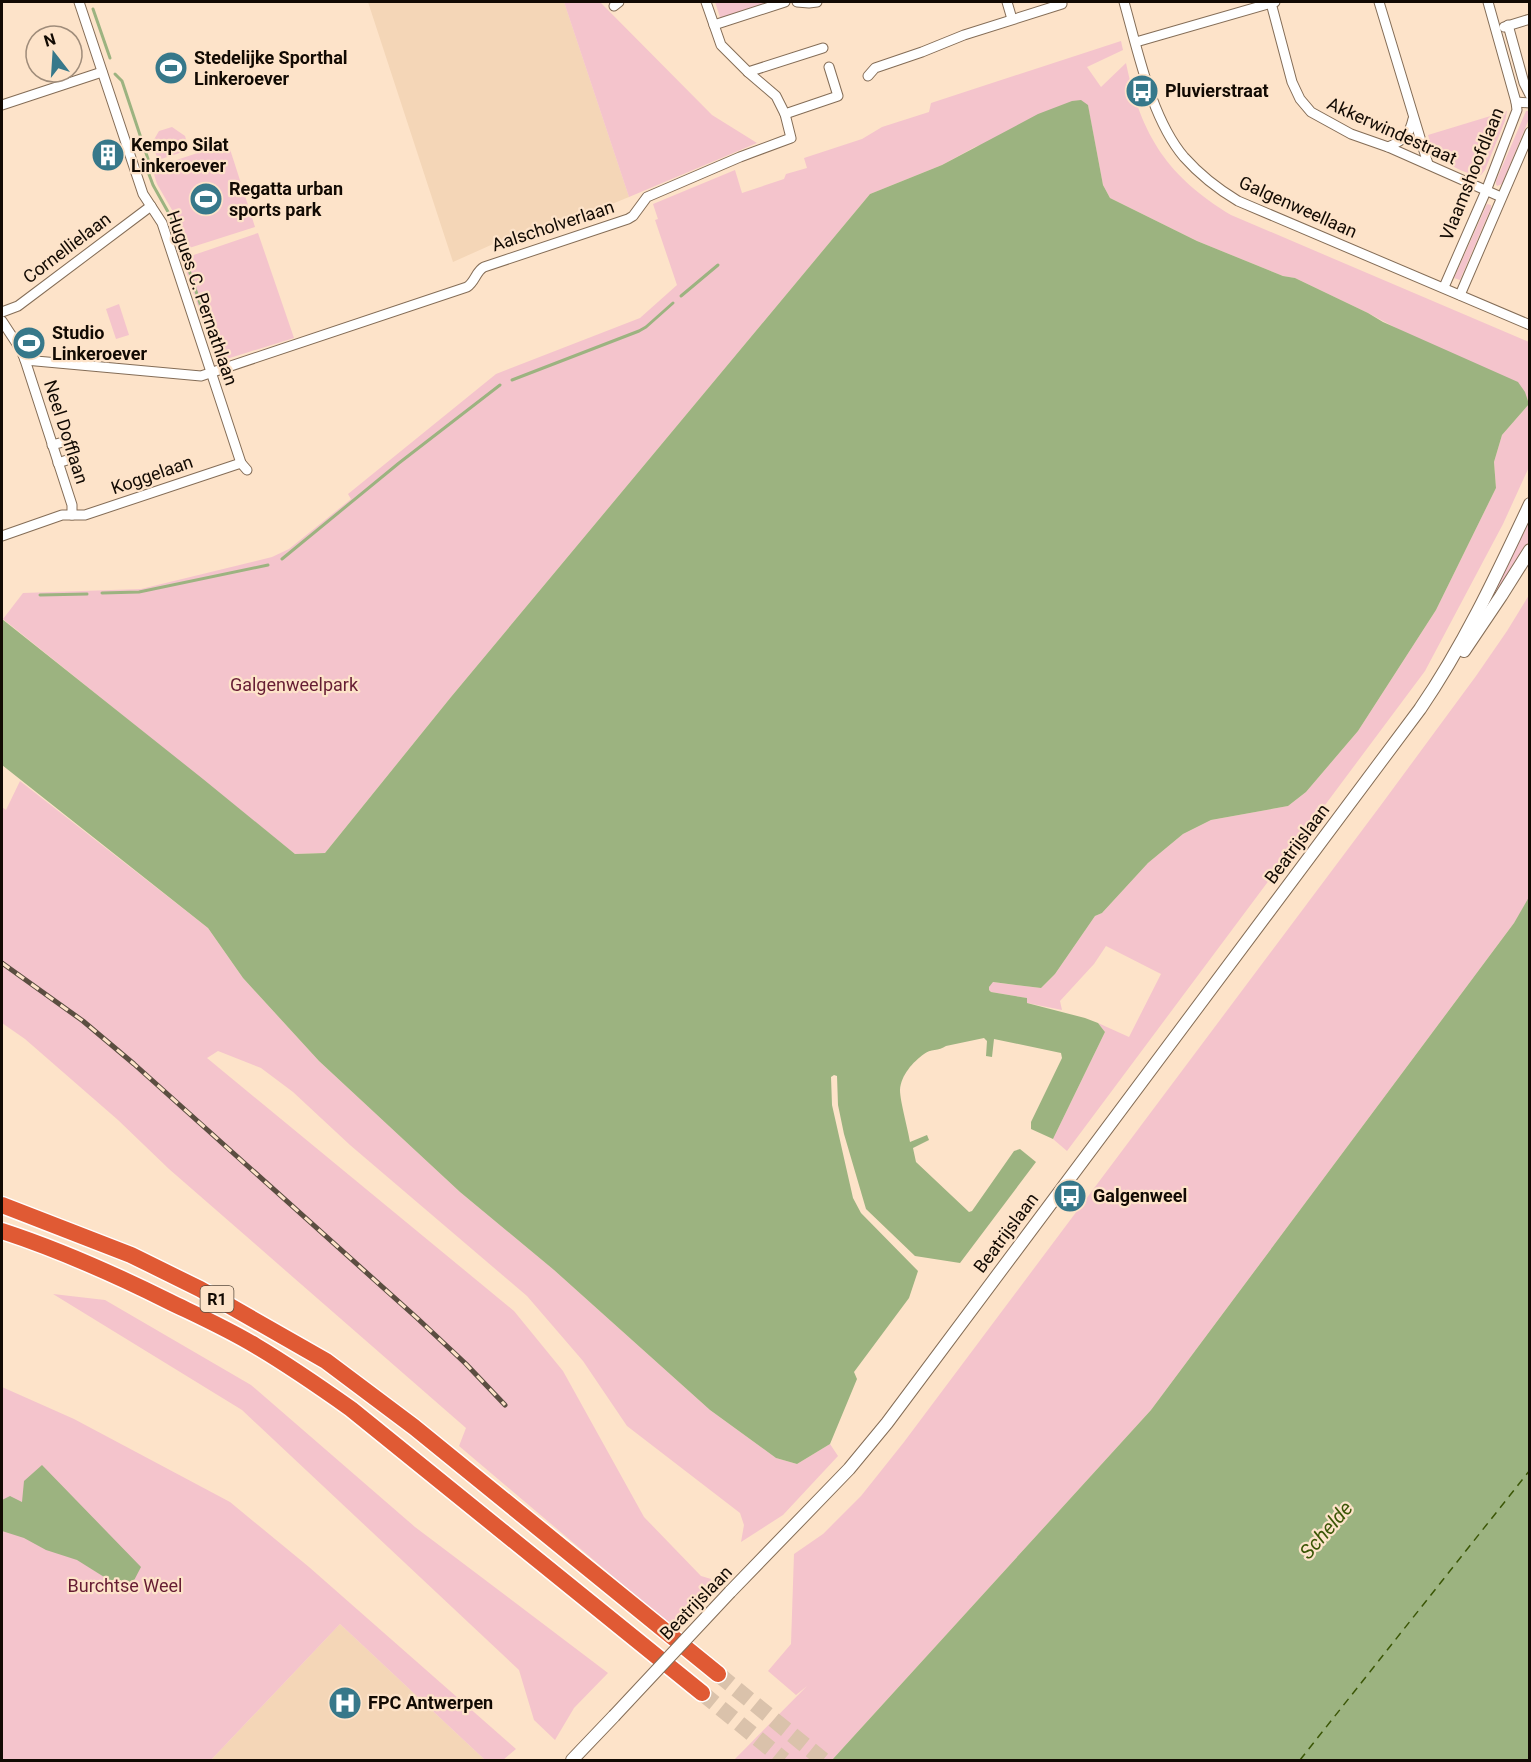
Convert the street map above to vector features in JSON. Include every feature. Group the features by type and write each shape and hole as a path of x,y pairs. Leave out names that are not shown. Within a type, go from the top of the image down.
{"highway":[{"name":"R1","path":"2,1205 131,1255 200,1289 326,1361 414,1426 718,1674"},
{"name":"R1","path":"2,1231 75,1258 158,1295 255,1345 301,1375 351,1409 702,1693"}],"street":[{"name":"Hugues C. Pernathlaan","path":"79,2 143,194 162,223 244,467"},
{"path":"706,2 721,45 747,72 776,96 785,114 838,96 830,67"},
{"path":"714,24 785,2"},
{"path":"797,2 817,2"},
{"path":"1007,2 1012,19"},
{"name":"Galgenweellaan","path":"1124,2 1152,97 1171,139 1184,157 1211,183 1238,201 1530,325"},
{"path":"1136,42 1273,2"},
{"name":"Akkerwindestraat","path":"1273,2 1292,82 1299,99 1311,112 1351,134 1388,147 1501,197"},
{"path":"1378,2 1428,165"},
{"name":"Vlaamshoofdlaan","path":"1444,288 1515,118 1516,102 1488,2"},
{"path":"868,76 875,68 964,35 1062,3"},
{"path":"1496,29 1530,19"},
{"path":"1508,25 1524,83 1530,95"},
{"path":"747,72 823,48"},
{"path":"2,105 102,72"},
{"path":"1516,102 1530,104"},
{"name":"Aalscholverlaan","path":"25,360 196,377 467,287 484,267 628,219 633,216 647,197 791,138 785,114"},
{"path":"1388,147 1399,142 1410,132 1414,117"},
{"name":"Vlaamshoofdlaan","path":"1460,295 1530,132"},
{"name":"Cornellielaan","path":"2,312 18,306 151,206"},
{"name":"Neel Dofflaan","path":"2,321 25,360 72,505 72,515"},
{"path":"55,454 67,441"},
{"path":"45,457 55,454 73,458"},
{"name":"Koggelaan","path":"2,536 62,515 85,515 133,495 244,467"},
{"name":"Beatrijslaan","path":"1430,695 1470,626 1530,504"},
{"name":"Beatrijslaan","path":"572,1761 730,1592 842,1477 887,1423 1430,695 1449,673 1530,550"}],"shaded area":[{"path":"368,2 564,2 629,197 516,243 511,236 453,262"},
{"name":"FPC Antwerpen","path":"340,1624 485,1760 211,1760"}],"green space":[{"path":"564,2 600,2 712,115 757,143 629,197"},
{"path":"715,2 778,2 721,20"},
{"name":"Galgenweelpark","path":"1121,41 1123,50 1087,67 1101,87 1126,63 1132,89 1149,133 1160,152 1190,185 1231,215 1529,342 1529,404 1527,398 1368,313 1295,278 1283,276 1197,241 1110,198 1103,185 1088,106 975,147 942,165 870,194 451,697 325,853 295,854 3,619 23,593 141,589 272,557 289,549 351,499 348,494 496,374 640,318 677,285 655,220 658,219 653,204 735,170 742,193 784,179 786,174 807,168 804,158 862,139 882,127 929,112 931,103"},
{"path":"1507,111 1505,121 1481,175 1470,174 1450,164 1438,157 1432,149 1428,135"},
{"path":"1526,111 1529,111 1529,119 1502,184 1497,186 1496,181"},
{"path":"172,127 185,136 189,150 158,160 152,143 159,131"},
{"name":"Regatta urban sports park","path":"228,143 255,227 186,249 175,215 157,184 152,168"},
{"path":"1487,204 1491,205 1491,208 1460,280 1454,278"},
{"path":"258,233 294,338 217,362 182,259"},
{"path":"119,304 129,335 116,339 106,309"},
{"path":"1529,404 1529,467 1503,524 1425,671 1067,1151 1053,1139 1105,1032 1098,1023 1129,1037 1161,974 1106,946 1094,964 1060,1001 1062,1010 1027,1003 1027,998 991,992 989,987 992,982 1041,988 1055,974 1095,916 1102,913 1148,863 1183,834 1211,820 1288,806 1306,792 1358,731 1436,610 1496,488 1494,462 1502,435"},
{"path":"1529,511 1529,542 1479,625 1472,627"},
{"path":"1529,595 1530,897 1514,923 1151,1410 832,1760 734,1760 807,1686 796,1695 768,1671 791,1644 794,1554 823,1534 861,1496 904,1442 1381,805 1476,676"},
{"path":"20,781 208,928 243,978 319,1061 460,1192 554,1270 710,1410 776,1458 797,1464 830,1444 838,1456 783,1515 741,1542 744,1525 740,1513 627,1426 583,1361 527,1296 350,1145 293,1092 261,1068 218,1051 207,1058 514,1311 563,1371 644,1517 701,1576 711,1579 708,1590 674,1628 459,1446 466,1428 169,1169 118,1120 25,1039 2,1023 2,807 6,810"},
{"path":"53,1294 105,1300 251,1385 415,1527 608,1673 574,1708 555,1740 534,1720 519,1670 242,1410"},
{"name":"Burchtse Weel","path":"2,1387 74,1419 230,1502 309,1567 516,1749 503,1760 485,1760 340,1624 211,1760 2,1760"}],"water":[{"path":"1081,100 1088,105 1103,185 1110,198 1197,241 1283,276 1295,278 1383,322 1518,382 1529,404 1502,435 1494,462 1496,488 1436,610 1358,731 1306,792 1288,806 1211,820 1183,834 1148,863 1102,913 1095,916 1055,974 1041,988 993,982 989,987 991,992 1027,998 1027,1003 1098,1023 1105,1032 1053,1139 1031,1129 1031,1122 1062,1058 1061,1053 994,1039 992,1057 986,1056 987,1041 984,1038 926,1052 908,1069 900,1090 910,1142 927,1135 929,1140 913,1148 916,1162 969,1212 972,1211 1014,1151 1020,1149 1036,1162 960,1263 915,1256 866,1209 844,1134 838,1105 837,1076 831,1077 832,1105 853,1198 861,1213 918,1271 909,1298 854,1372 857,1379 830,1444 797,1464 776,1458 710,1410 554,1270 460,1192 319,1061 243,978 208,928 2,765 2,619 295,854 325,853 451,697 870,194 942,165 1038,114 1072,101"},
{"name":"Schelde","path":"1529,897 1529,1760 832,1760 1151,1410 1514,923"},
{"path":"42,1465 141,1567 128,1592 77,1560 46,1550 24,1538 2,1531 2,1500 10,1496 22,1502 24,1481"}],"waterway":[{"path":"93,9 110,58"},
{"path":"115,74 122,81 148,159"},
{"path":"147,169 172,219 182,250"},
{"path":"185,258 218,358"},
{"path":"681,296 718,265"},
{"path":"512,380 639,331 673,303"},
{"path":"282,559 399,463 500,385"},
{"path":"102,593 139,592 268,565"},
{"path":"40,595 87,594"}],"ferry route":[{"path":"1300,1760 1530,1470"}],"tunnel":[{"path":"718,1674 823,1760"},
{"path":"702,1693 784,1760"}],"railway":[{"path":"2,963 83,1021 134,1064 417,1318 505,1405"}],"place":[{"name":"Stedelijke Sporthal Linkeroever","path":"171,68"},
{"name":"Pluvierstraat","path":"1142,91"},
{"name":"Kempo Silat Linkeroever","path":"108,155"},
{"name":"Regatta urban sports park","path":"206,199"},
{"name":"Studio Linkeroever","path":"29,343"},
{"name":"Galgenweel","path":"1070,1196"},
{"name":"FPC Antwerpen","path":"345,1703"}]}
